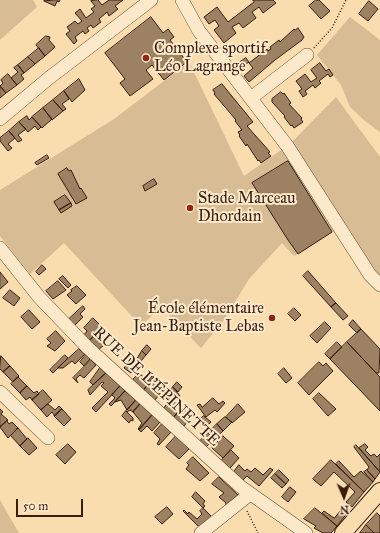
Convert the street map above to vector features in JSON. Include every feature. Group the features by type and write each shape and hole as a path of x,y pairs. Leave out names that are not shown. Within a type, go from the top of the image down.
{"main road":[{"path":"343,533 380,491"}],"street":[{"path":"0,119 49,78 151,0"},
{"path":"182,0 199,31 288,147 370,275 378,284"},
{"path":"251,98 308,55"},
{"name":"RUE DE L'ÉPINETTE","path":"0,248 31,287 80,341 245,498 306,533"},
{"path":"0,392 48,438"},
{"path":"201,533 245,498"}],"path":[{"path":"308,55 332,28 346,0"},
{"path":"245,498 258,533"}],"shaded area":[{"path":"0,0 33,0 37,7 0,40"},
{"path":"350,17 380,40 380,132 350,107 341,85 317,55"},
{"name":"Stade Marceau Dhordain","path":"189,62 244,176 291,143 336,97 380,157 380,276 373,269 344,225 294,256 282,243 249,279 224,320 201,348 161,307 141,326 64,243 30,274 0,236 0,190 114,119"},
{"path":"0,500 19,533 0,533"}],"building":[{"path":"60,0 59,2 57,1 55,6 44,1"},
{"path":"98,0 102,5 109,0 123,0 115,6 118,9 109,16 107,12 99,19 101,22 93,28 91,25 87,28 89,31 85,34 83,31 75,37 77,41 74,44 66,34 70,31 67,27 75,21 78,24 82,21 75,13 80,9 86,18 94,12 91,9 95,6 91,1"},
{"path":"253,0 273,0 276,3 263,13 259,7 252,12 256,18 243,28 239,23 232,27 236,33 224,43 214,30 219,26 215,20 209,24 204,17 217,7 228,22 254,2"},
{"path":"316,0 319,0 330,11 321,19 309,6"},
{"path":"369,1 378,9 368,21 359,14"},
{"name":"Complexe sportif Léo Lagrange","path":"151,17 163,33 168,29 174,37 170,40 187,62 164,80 152,65 146,70 153,79 130,96 120,83 125,79 105,53"},
{"path":"298,28 304,37 302,40 249,82 244,76 253,68 249,63 267,49 268,51 271,49 270,47 279,40 280,42 294,29 295,30"},
{"path":"46,36 50,37 49,40 55,47 45,56 36,45"},
{"path":"39,48 45,56 35,64 28,57"},
{"path":"28,57 35,64 24,73 18,65"},
{"path":"246,58 249,62 239,69 236,65"},
{"path":"320,63 326,71 329,69 333,75 330,77 328,74 319,81 321,83 315,88 313,85 305,91 307,94 303,97 299,91 302,89 296,81 305,74 311,82 317,78 311,70"},
{"path":"18,65 24,73 21,75 24,79 17,85 11,78 18,72 14,68"},
{"path":"8,74 17,85 6,93 0,86 3,83 1,80"},
{"path":"79,79 85,90 72,102 64,91"},
{"path":"222,84 253,122 247,126 270,152 268,153 271,156 261,163 239,136 240,135 238,132 242,130 235,121 236,120 214,94 215,93 213,90"},
{"path":"0,86 6,93 0,98"},
{"path":"64,91 69,99 62,104 66,109 63,111 53,100"},
{"path":"281,92 283,94 284,93 291,103 289,104 302,118 301,119 303,122 294,128 272,102 272,99"},
{"path":"53,100 63,111 52,120 43,108"},
{"path":"43,108 52,119 42,128 32,117"},
{"path":"27,116 29,120 32,117 41,127 38,130 35,126 28,132 19,122"},
{"path":"19,122 26,129 18,135 22,140 18,142 9,131"},
{"path":"9,131 15,138 8,144 12,148 8,151 0,141 0,138"},
{"path":"47,155 49,158 37,165 35,163"},
{"path":"288,161 332,232 298,254 252,183"},
{"path":"67,168 69,171 71,170 80,189 81,188 87,198 76,204 58,174"},
{"path":"154,179 157,184 145,191 143,186"},
{"path":"65,195 71,203 59,210 54,202"},
{"path":"71,203 72,206 61,213 59,210"},
{"path":"42,265 46,269 39,275 36,272"},
{"path":"308,271 336,303 331,307 303,276"},
{"path":"0,272 8,282 0,289"},
{"path":"63,276 71,285 68,288 59,279"},
{"path":"58,281 66,290 53,299 46,291"},
{"path":"77,286 86,295 76,304 67,295"},
{"path":"10,290 20,298 14,306 3,298"},
{"path":"336,303 348,316 343,320 331,307"},
{"path":"83,306 85,309 80,314 83,317 75,325 69,319"},
{"path":"294,308 301,315 295,321 288,314"},
{"path":"29,310 40,322 32,329 21,317"},
{"path":"93,318 103,328 89,341 84,335 87,331 84,328"},
{"path":"353,320 361,329 357,333 349,325"},
{"path":"325,322 331,328 317,343 310,336"},
{"path":"101,329 104,332 98,339 104,345 98,350 89,341"},
{"path":"361,329 380,349 379,373 376,373 347,342"},
{"path":"56,331 65,341 55,351 47,346 51,343 47,339"},
{"path":"337,342 342,347 330,359 325,354"},
{"path":"347,342 380,377 380,411 330,359"},
{"path":"147,345 151,349 146,355 142,351"},
{"path":"79,349 85,354 75,364 72,361 63,368 58,368"},
{"path":"142,351 146,355 131,373 124,368 131,358 135,361"},
{"path":"65,355 68,358 53,373 50,370"},
{"path":"86,355 90,359 84,366 80,362"},
{"path":"1,356 10,366 3,372 0,369"},
{"path":"91,360 96,365 84,378 80,375 76,379 78,383 73,378"},
{"path":"319,362 323,366 326,363 333,371 309,395 298,383"},
{"path":"10,366 19,376 13,382 3,372"},
{"path":"100,368 106,373 93,385 90,382"},
{"path":"284,368 292,378 286,383 278,374"},
{"path":"106,373 120,386 96,412 92,408 108,392 101,386 104,383 102,382 90,395 88,390"},
{"path":"139,373 148,381 152,376 154,377 143,391 132,381"},
{"path":"18,377 27,386 20,393 11,384"},
{"path":"151,381 162,391 166,386 171,390 164,399 159,395 154,401 143,391"},
{"path":"177,382 182,387 178,392 173,387"},
{"path":"27,386 34,393 37,391 39,394 32,400 30,397 26,400 20,393"},
{"path":"120,386 125,391 111,406 109,404 115,398 112,395"},
{"path":"173,387 180,396 174,402 182,408 173,418 163,409 169,401 165,397"},
{"path":"43,390 52,400 41,410 32,400"},
{"path":"125,391 136,400 127,410 121,400 115,402"},
{"path":"319,393 336,409 328,416 313,399"},
{"path":"213,398 219,404 223,401 225,403 217,412 215,410 206,417 197,405 200,404 202,407"},
{"path":"136,400 140,404 133,412 130,410 127,412 126,411"},
{"path":"48,404 55,410 59,406 62,409 55,416 52,412 47,417 41,410"},
{"path":"140,404 152,415 139,430 138,429 142,423 133,412"},
{"path":"238,404 245,412 232,423 226,417"},
{"path":"182,408 188,413 186,415 190,419 183,427 173,418"},
{"path":"0,409 3,412 1,414 8,420 0,427"},
{"path":"62,409 71,419 64,426 54,416"},
{"path":"126,411 133,418 133,421 131,420 129,423 122,416"},
{"path":"152,415 160,422 152,431 147,426 141,432 139,430"},
{"path":"204,416 211,422 206,427 200,419"},
{"path":"225,417 232,422 223,431 217,424"},
{"path":"7,421 9,424 12,422 18,428 8,438 0,427"},
{"path":"162,424 171,432 159,445 157,444 160,439 154,433"},
{"path":"217,424 223,431 214,439 208,433"},
{"path":"18,428 27,439 20,446 11,436"},
{"path":"208,433 214,439 206,447 199,442"},
{"path":"176,436 189,449 179,459 166,447"},
{"path":"223,436 234,446 223,458 212,448"},
{"path":"28,438 37,448 29,455 20,446"},
{"path":"68,444 76,452 65,464 56,455"},
{"path":"365,444 368,447 365,450 371,456 374,454 377,457 380,454 380,472 359,448"},
{"path":"356,445 380,472 375,479 367,470 369,467 354,447"},
{"path":"231,450 239,458 230,468 221,461"},
{"path":"193,457 209,473 200,481 186,469 189,465 187,463"},
{"path":"331,460 364,492 352,507 346,502 355,492 334,472 321,486 313,479"},
{"path":"339,461 354,477 361,471 373,482 364,492 336,464"},
{"path":"239,465 245,471 247,469 251,472 255,468 263,475 270,468 273,470 259,486 247,476 243,480 234,472"},
{"path":"279,470 289,480 286,484 275,474"},
{"path":"367,470 375,479 373,482 364,472"},
{"path":"275,474 286,484 282,488 271,478"},
{"path":"219,477 238,495 226,505 226,503 219,497 224,493 212,484"},
{"path":"290,487 296,492 288,502 282,497"},
{"path":"196,492 205,501 203,504 205,506 203,508 192,497"},
{"path":"167,507 173,514 162,524 155,517"},
{"path":"203,508 212,517 199,527 183,511 184,510 188,514 189,512 197,519 202,514 200,511"},
{"path":"315,508 337,526 331,533 323,533 314,528 316,526 304,519"},
{"path":"343,508 348,512 337,526 322,513 324,511 334,518"},
{"path":"377,513 380,516 380,533 374,533 366,525"},
{"path":"366,525 374,533 360,533"}],"place":[{"name":"Complexe sportif Léo Lagrange","path":"146,58"},
{"name":"Stade Marceau Dhordain","path":"190,208"},
{"name":"École élémentaire Jean-Baptiste Lebas","path":"272,318"}]}
